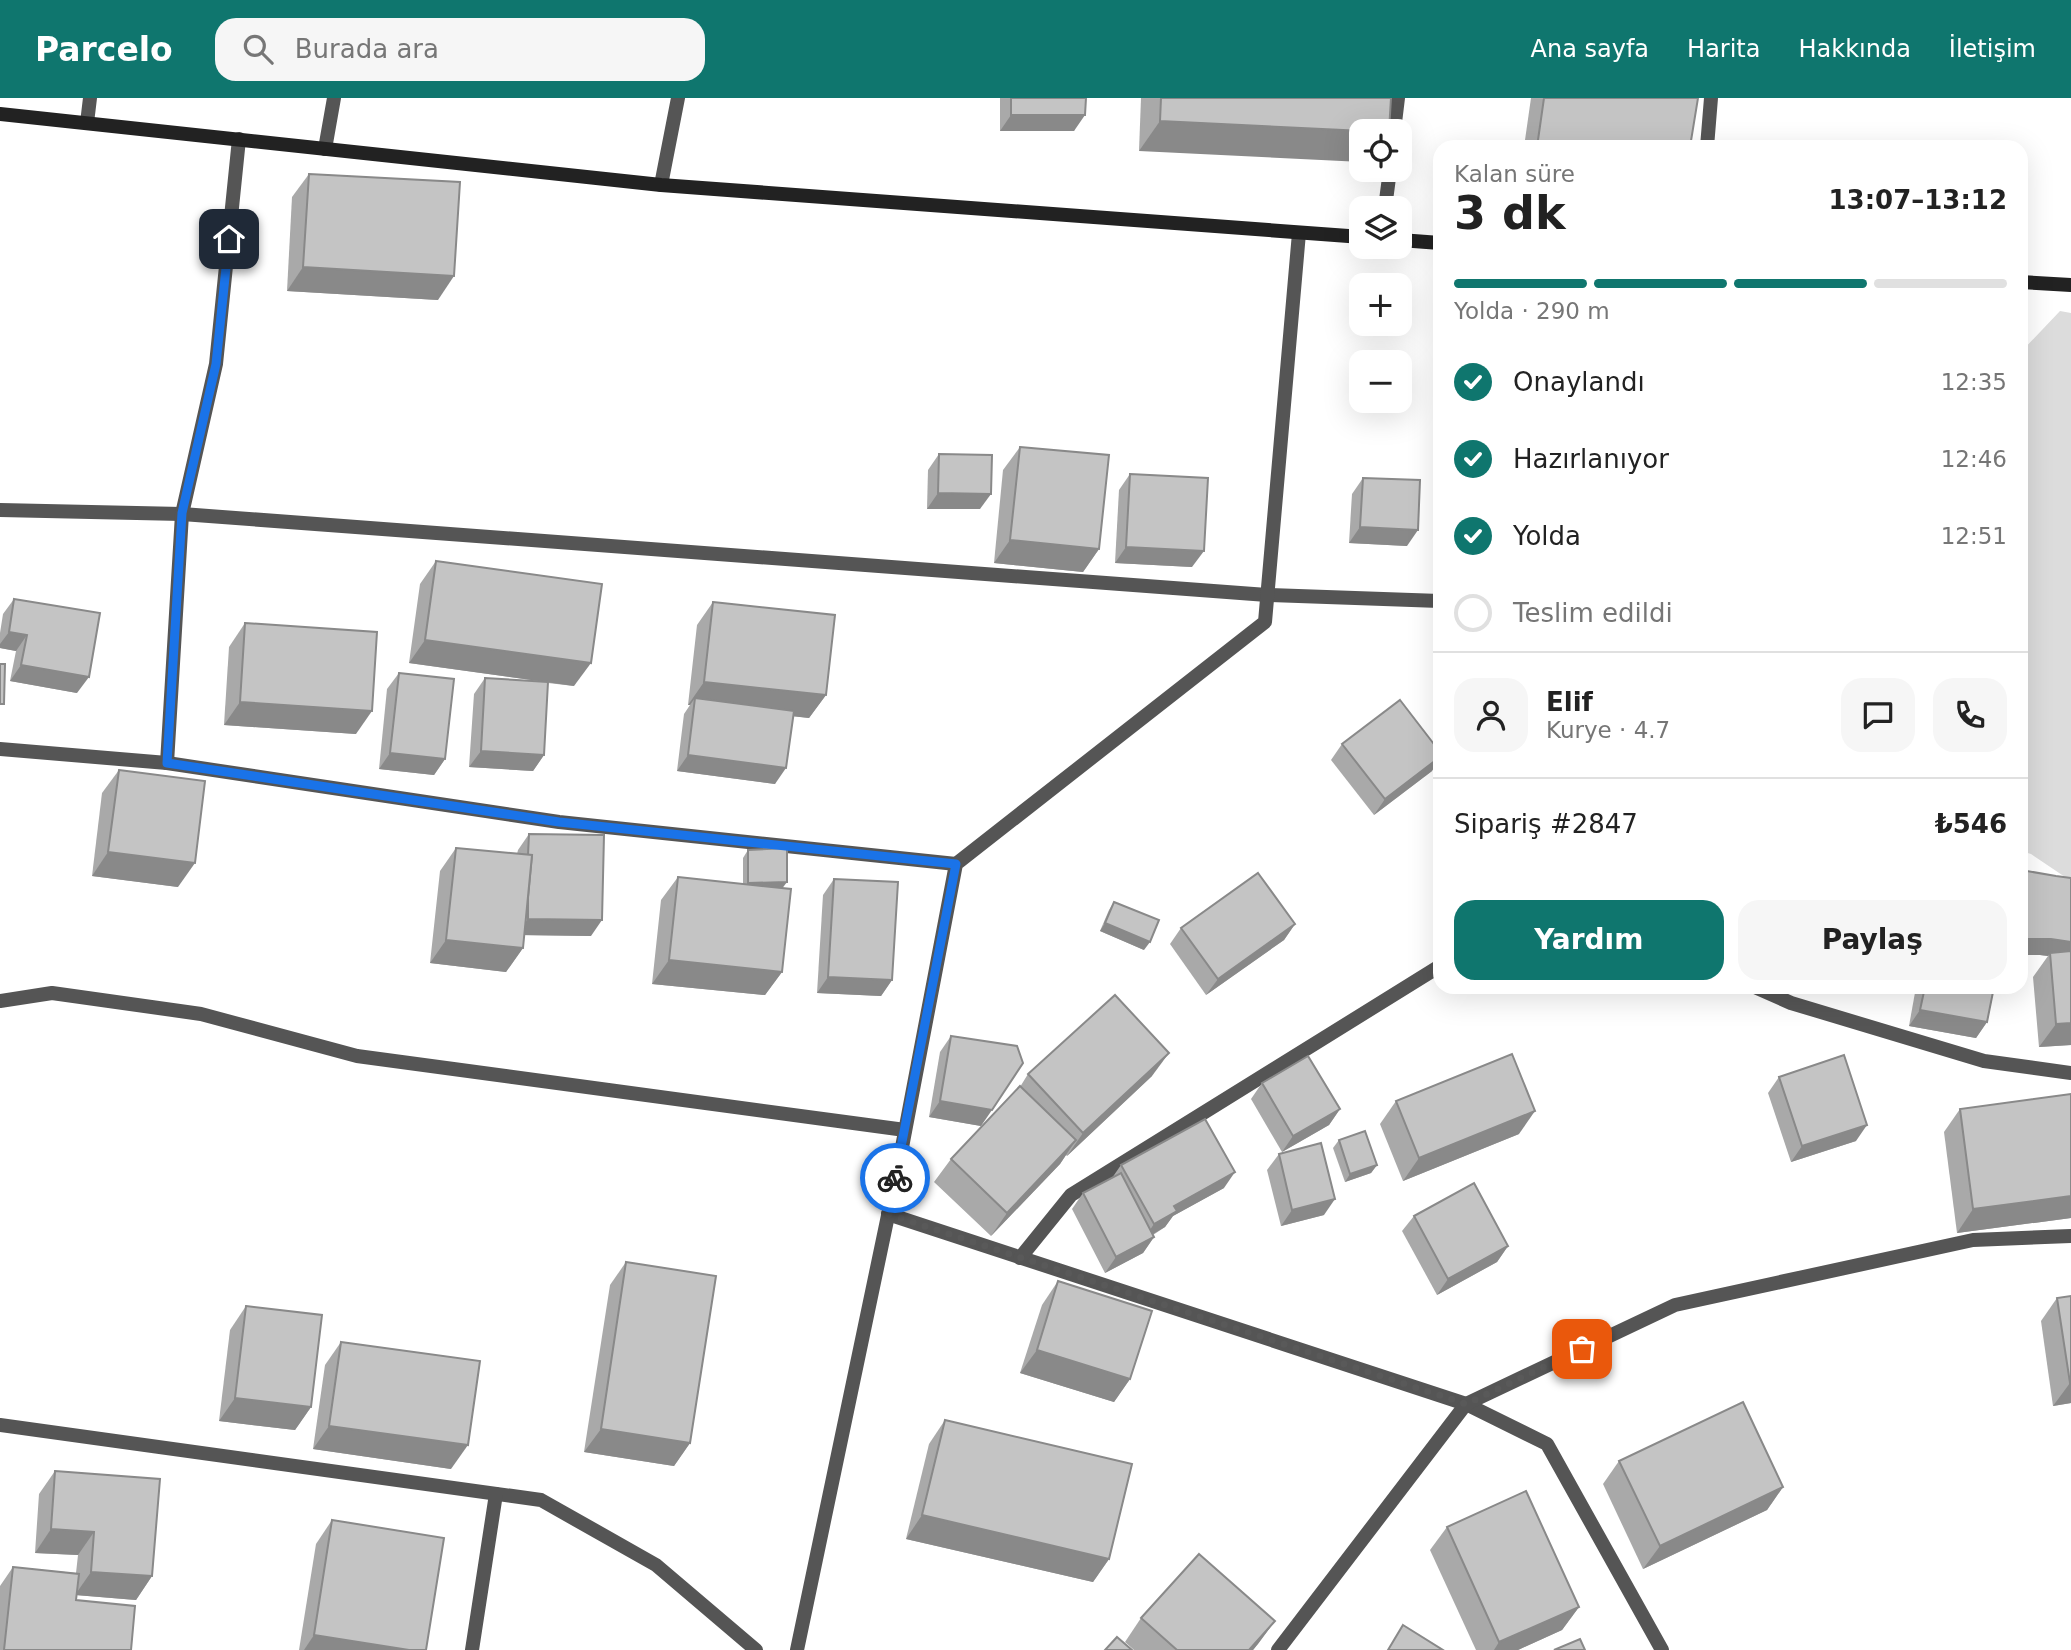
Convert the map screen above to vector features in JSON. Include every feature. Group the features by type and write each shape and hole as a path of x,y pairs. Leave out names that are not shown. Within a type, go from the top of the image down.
{"street":[{"path":"87,124 90,98"},
{"path":"325,149 334,98"},
{"path":"662,185 678,98"},
{"path":"1395,119 1398,98"},
{"path":"1708,140 1711,98"},
{"path":"0,114 662,185 1349,236"},
{"path":"167,763 182,513 216,364 239,139"},
{"path":"797,1650 905,1130 956,864 1265,622 1299,233"},
{"path":"1412,241 1433,242"},
{"path":"2028,282 2071,285"},
{"path":"0,510 182,513 1267,595 1433,601"},
{"path":"0,749 167,763 559,822 956,864"},
{"path":"1020,1258 1071,1195 1433,970"},
{"path":"0,1001 52,993 188,1012 357,1056 905,1130"},
{"path":"1771,994 1791,1003 1984,1061 2071,1073"},
{"path":"888,1214 1466,1404 1547,1444 1662,1650"},
{"path":"1278,1650 1466,1404 1675,1306 1973,1240 2071,1236"},
{"path":"0,1425 541,1500 656,1565 756,1650"},
{"path":"472,1650 496,1494"}],"shaded area":[{"path":"2060,311 2071,313 2071,881 2028,853 2028,345"}],"building":[{"path":"1011,98 1086,98 1085,115 1011,115"},
{"path":"1161,98 1391,98 1390,119 1349,119 1349,130 1160,121"},
{"path":"1544,98 1698,98 1691,140 1538,140"},
{"path":"309,174 460,182 454,276 303,267"},
{"path":"1020,447 1109,455 1099,549 1010,540"},
{"path":"939,454 992,455 991,494 938,493"},
{"path":"1130,474 1208,478 1204,551 1126,547"},
{"path":"1363,478 1420,480 1418,530 1360,527"},
{"path":"436,561 602,584 591,663 425,640"},
{"path":"14,599 100,613 89,677 21,665 27,635 9,632"},
{"path":"713,602 835,615 826,695 704,682"},
{"path":"245,623 377,632 372,711 240,702"},
{"path":"0,664 5,664 4,704 0,704"},
{"path":"399,673 454,679 445,759 390,753"},
{"path":"485,678 548,682 544,755 481,751"},
{"path":"695,698 794,711 786,768 688,755"},
{"path":"1400,700 1433,743 1433,762 1385,799 1342,744"},
{"path":"119,770 205,781 195,863 108,852"},
{"path":"529,834 604,835 602,920 528,919 532,855 528,855"},
{"path":"456,848 532,855 523,948 446,940"},
{"path":"787,848 787,882 748,883 748,850"},
{"path":"2028,871 2071,878 2071,942 2028,939"},
{"path":"1258,873 1295,924 1218,979 1181,928"},
{"path":"678,877 791,889 782,972 669,960"},
{"path":"834,879 898,882 892,980 828,977"},
{"path":"1114,902 1159,920 1150,942 1105,923"},
{"path":"2071,951 2071,1023 2056,1024 2050,953"},
{"path":"1923,994 1993,994 1987,1022 1920,1010"},
{"path":"1115,995 1169,1053 1083,1133 1028,1074"},
{"path":"951,1036 1017,1046 1023,1063 992,1110 940,1101"},
{"path":"1512,1054 1535,1111 1419,1158 1396,1101"},
{"path":"1844,1055 1867,1125 1802,1146 1779,1077"},
{"path":"1308,1056 1340,1109 1293,1136 1262,1083"},
{"path":"1020,1086 1076,1140 1007,1213 951,1159"},
{"path":"2071,1094 2071,1196 1973,1209 1960,1109"},
{"path":"1205,1119 1235,1172 1174,1206 1177,1211 1154,1224 1121,1165"},
{"path":"1365,1131 1377,1165 1350,1174 1339,1140"},
{"path":"1321,1143 1335,1199 1292,1210 1279,1154"},
{"path":"1121,1173 1154,1237 1116,1257 1083,1193"},
{"path":"1474,1183 1508,1246 1448,1279 1414,1216"},
{"path":"626,1262 716,1276 690,1443 601,1429"},
{"path":"1058,1281 1152,1311 1130,1379 1037,1350"},
{"path":"2071,1296 2071,1382 2070,1383 2057,1298"},
{"path":"246,1306 322,1315 311,1407 235,1398"},
{"path":"341,1342 480,1361 468,1445 329,1426"},
{"path":"1743,1402 1783,1487 1660,1546 1619,1461"},
{"path":"945,1420 1132,1464 1109,1559 922,1515"},
{"path":"55,1471 160,1479 152,1576 91,1572 94,1532 51,1529"},
{"path":"1526,1491 1579,1607 1499,1642 1447,1527"},
{"path":"332,1520 444,1538 426,1650 409,1650 314,1635"},
{"path":"1199,1554 1275,1621 1249,1650 1177,1650 1141,1618"},
{"path":"13,1567 79,1574 76,1600 135,1606 131,1650 4,1650"},
{"path":"1403,1625 1443,1650 1388,1650"},
{"path":"1117,1637 1132,1650 1105,1650"},
{"path":"1580,1639 1585,1650 1554,1650"}],"way so far":[{"path":"895,1178 888,1214 1466,1404 1582,1349"}],"route":[{"path":"229,239 216,364 182,513 167,763 559,822 956,864 895,1178"}]}
